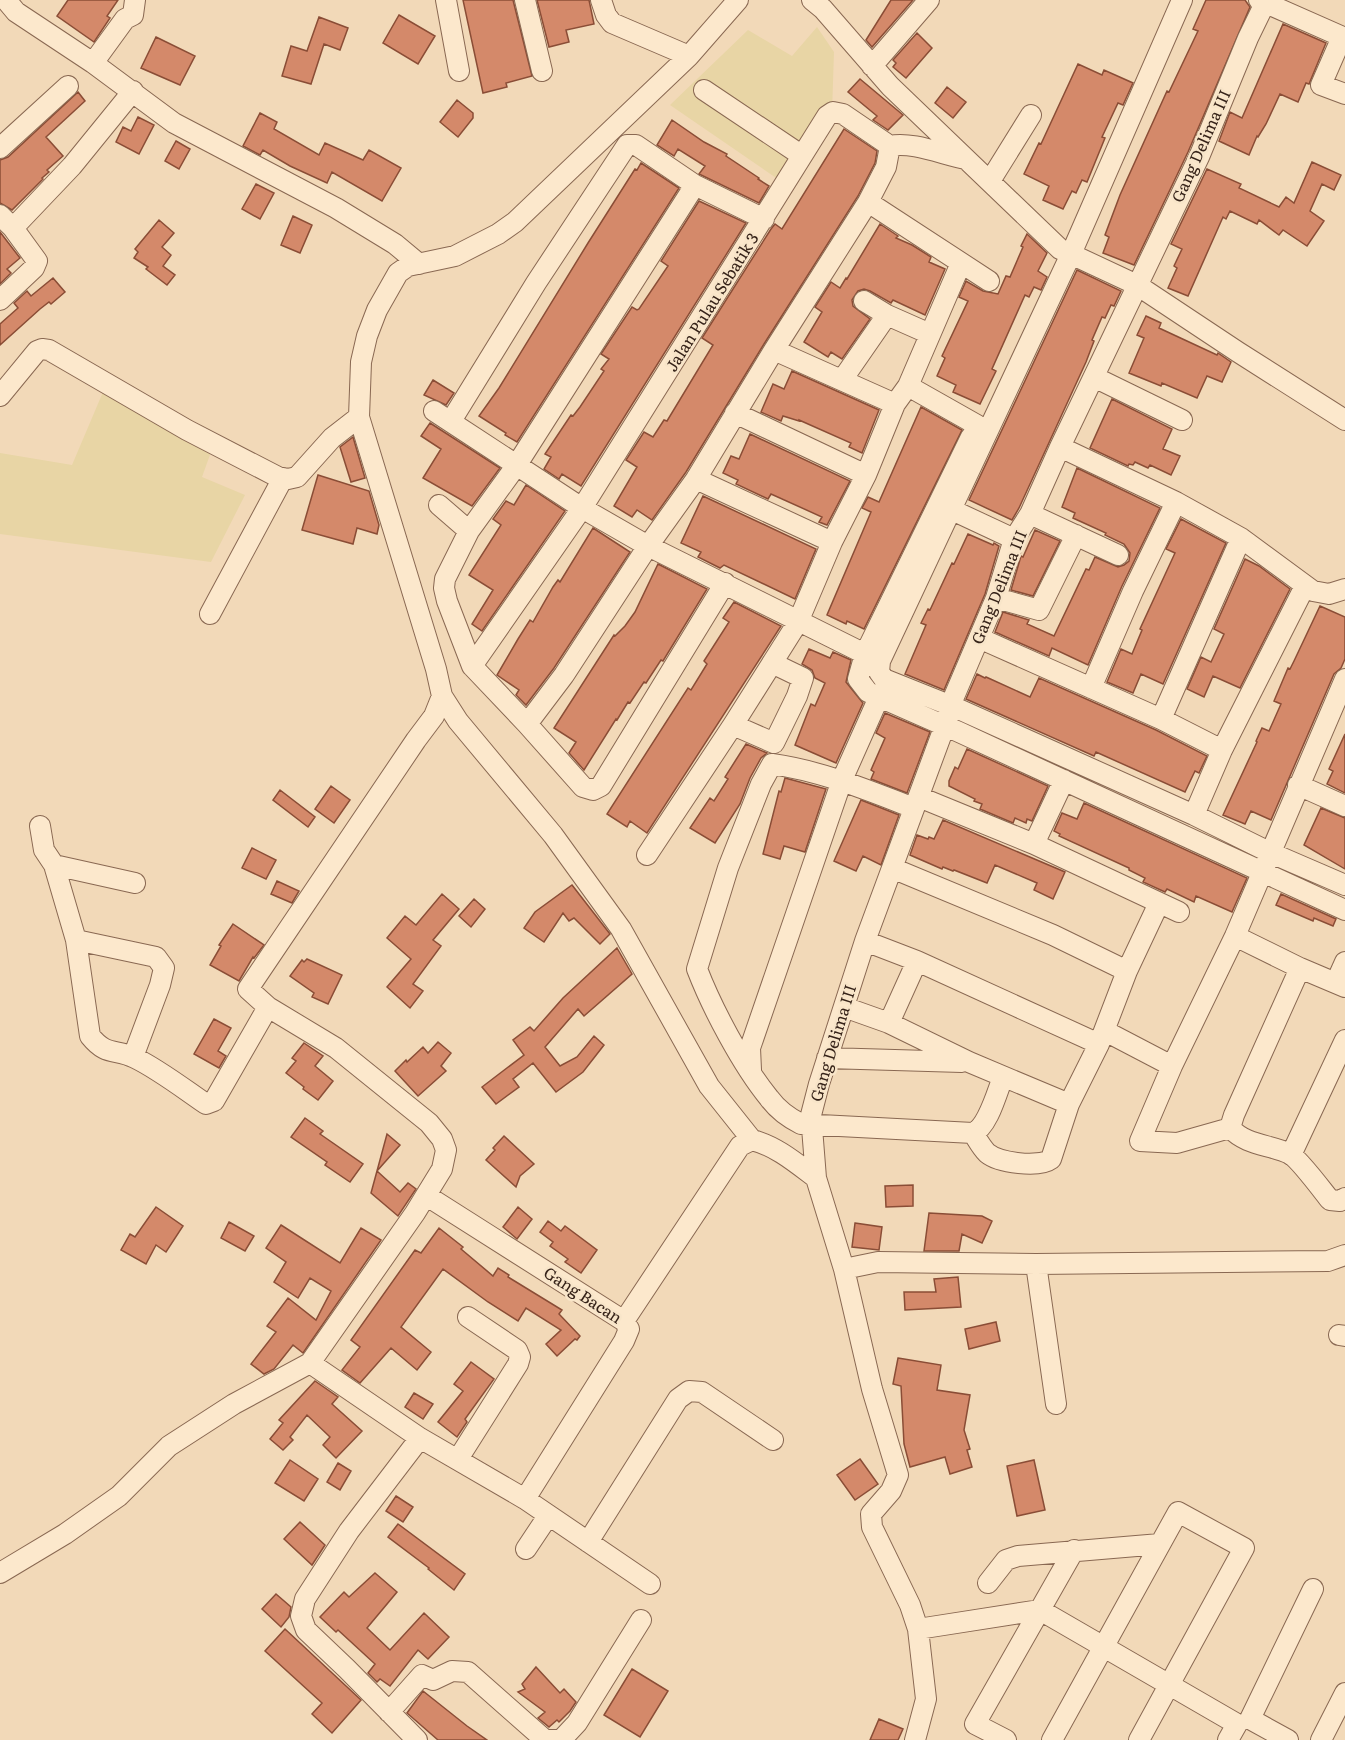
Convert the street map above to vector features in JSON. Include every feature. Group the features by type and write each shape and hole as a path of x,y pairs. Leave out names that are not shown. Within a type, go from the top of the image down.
{"street":[{"path":"6,0 16,12 93,63 174,123 336,208 400,248 419,264"},
{"path":"93,63 125,19 133,15 135,0"},
{"path":"446,0 459,71"},
{"path":"525,0 542,70"},
{"path":"601,0 606,15 612,22 689,56"},
{"path":"738,0 689,56 515,222 498,234 455,256 408,266 398,273 377,310 367,336 361,362 358,417 436,669 442,696 458,721 553,835 621,929 709,1086 752,1140 763,1143 789,1158 816,1178"},
{"path":"812,0 823,9 890,86 1065,251 1137,285 1345,420"},
{"path":"872,66 929,0"},
{"path":"1182,0 1139,99 1135,97 1130,101 952,510 880,661 879,672 884,680 950,706 1345,885"},
{"path":"1262,2 1343,38 1321,85 1343,86"},
{"name":"Gang Delima III","path":"915,1740 926,1699 918,1629 910,1605 872,1527 871,1514 891,1491 897,1475 872,1389 844,1269 816,1178 811,1115 865,941 945,726 950,706 996,598 1014,539 1030,514 1199,157 1262,2"},
{"path":"0,148 68,86"},
{"path":"704,90 801,155"},
{"path":"0,300 34,268 37,261 7,221 72,166 133,92"},
{"name":"Jalan Pulau Sebatik 3","path":"472,666 582,508 827,116 836,112 849,118 890,146"},
{"path":"990,181 1031,115"},
{"path":"451,420 536,283 624,148 630,144 636,145 694,184 764,219"},
{"path":"527,724 564,675 648,546 696,479 868,202 886,168 890,146 914,145 968,160"},
{"path":"694,184 516,466 468,531 450,567 444,588 472,666 583,787 593,790 601,786 725,583"},
{"path":"868,202 989,281"},
{"path":"1065,251 865,654 858,679 868,692 1345,910"},
{"path":"647,855 798,622 832,542 866,476 896,404 908,386 961,263"},
{"path":"864,301 887,315 930,334"},
{"path":"842,380 887,315"},
{"path":"0,396 37,351 42,349 52,351 187,430 283,478 297,477 332,438 358,417"},
{"path":"774,350 896,404"},
{"path":"1094,377 1182,420"},
{"path":"908,386 977,425"},
{"path":"434,411 582,508 648,546 865,654"},
{"path":"735,413 866,476"},
{"path":"1060,447 1176,502 1241,538 1305,586 1322,594 1345,589"},
{"path":"210,614 283,478"},
{"path":"696,479 832,542"},
{"path":"1091,688 1133,591 1176,502"},
{"path":"440,505 468,531"},
{"path":"952,510 1014,539"},
{"path":"1030,514 1118,555"},
{"path":"996,598 1039,610 1076,535"},
{"path":"1161,719 1241,538"},
{"path":"1194,815 1222,750 1305,586"},
{"path":"979,638 1161,719 1222,750"},
{"path":"733,724 774,743 802,685 802,678 772,663"},
{"path":"1230,1128 1177,1143 1140,1140 1172,1066 1235,936 1298,785 1341,699 1345,679"},
{"path":"0,1573 65,1534 118,1496 169,1446 234,1404 310,1363 427,1196 442,1169 446,1150 442,1140 429,1123 336,1048 268,1007 248,989 434,716 442,696"},
{"path":"751,1072 750,1048 842,780 879,697"},
{"path":"1003,1077 985,1122 978,1131 973,1133 801,1124 789,1118 770,1100 730,1038 697,969 728,868 761,784 772,764 797,767 842,780 1034,844 1179,912"},
{"path":"1034,844 1064,780"},
{"path":"1298,785 1345,806"},
{"path":"40,826 44,850 54,866 76,940 90,1036 97,1045 110,1052 133,1057 206,1104 214,1101 268,1007"},
{"path":"54,866 135,883"},
{"path":"892,868 1053,935 1127,971"},
{"path":"973,1133 988,1155 1018,1163 1045,1163 1051,1158 1069,1104 1102,1038 1127,971 1159,903"},
{"path":"1235,936 1340,985 1345,962"},
{"path":"76,940 156,957 164,968 160,985 133,1057"},
{"path":"865,941 1172,1066"},
{"path":"889,1023 917,961"},
{"path":"1230,1128 1300,968"},
{"path":"844,1007 889,1023 969,1062 1069,1104"},
{"path":"1291,1155 1345,1040"},
{"path":"827,1058 969,1062"},
{"path":"1230,1128 1238,1136 1248,1141 1291,1155 1330,1200 1340,1201 1345,1198"},
{"path":"624,1320 740,1146 752,1140"},
{"name":"Gang Bacan","path":"427,1196 624,1320 629,1329 525,1499"},
{"path":"844,1269 878,1263 1328,1261 1345,1255"},
{"path":"1036,1264 1056,1404"},
{"path":"458,1459 518,1364 520,1357 517,1350 468,1317"},
{"path":"310,1363 420,1438 525,1499 650,1584"},
{"path":"588,1542 678,1399 689,1391 702,1392 773,1440"},
{"path":"417,1740 306,1630 301,1616 305,1599 349,1532 420,1438"},
{"path":"1052,1740 1178,1512 1244,1548 1139,1740"},
{"path":"526,1549 548,1516"},
{"path":"988,1583 1006,1560 1018,1556 1160,1545"},
{"path":"1006,1740 975,1724 1074,1550"},
{"path":"1288,1740 1250,1719 1313,1589"},
{"path":"918,1629 1040,1610 1237,1724 1228,1740"},
{"path":"389,1712 422,1675 432,1680 452,1671 468,1672 544,1740 561,1740 577,1723 641,1620"},
{"path":"1321,1740 1345,1693"}],"shaded area":[{"path":"817,27 834,52 832,113 785,184 670,105 748,30 792,56"},
{"path":"103,392 211,452 202,477 245,495 211,562 0,534 0,453 72,465"}],"building":[{"path":"68,0 118,0 107,16 110,18 94,42 57,16"},
{"path":"463,0 513,0 532,76 506,83 507,87 483,93"},
{"path":"537,0 589,0 594,24 566,30 569,42 549,47"},
{"path":"891,0 913,0 872,47 866,40"},
{"path":"1206,0 1245,0 1250,7 1188,152 1134,265 1103,253 1109,237 1105,235 1120,195 1167,91 1169,92 1198,31 1193,29"},
{"path":"399,15 435,36 418,64 383,43"},
{"path":"319,17 348,28 340,50 324,44 311,84 282,76 291,46 307,51"},
{"path":"1283,24 1326,43 1309,84 1306,83 1298,102 1280,94 1249,155 1219,141 1230,112 1242,118"},
{"path":"917,33 932,48 906,78 893,67 896,63 893,60"},
{"path":"156,37 195,56 180,85 141,68"},
{"path":"1078,64 1102,75 1104,70 1133,83 1123,105 1118,103 1102,137 1105,138 1087,182 1082,180 1076,193 1072,191 1063,209 1043,200 1049,186 1024,174 1039,143 1041,144"},
{"path":"860,79 903,115 888,130 873,120 877,116 848,92"},
{"path":"947,87 966,102 953,118 935,103"},
{"path":"78,92 85,101 46,137 63,156 47,170 49,172 43,179 12,210 0,203 0,160 8,157"},
{"path":"457,100 473,113 473,118 458,137 440,122"},
{"path":"260,113 277,122 274,129 319,155 325,143 363,160 369,150 401,168 382,201 332,172 327,183 290,166 263,150 260,155 243,146"},
{"path":"138,117 154,125 139,154 116,142 123,127 131,131"},
{"path":"672,120 704,142 727,154 726,156 769,186 759,203 699,174 705,166 678,149 674,156 657,145"},
{"path":"844,129 877,151 875,163 858,196 686,472 652,520 637,510 632,517 614,506 637,467 626,460 644,432 653,437 664,420 667,421 713,345 702,338 771,229 775,224 782,229"},
{"path":"176,141 190,149 179,169 165,161"},
{"path":"1312,162 1341,175 1334,190 1322,184 1310,211 1324,221 1307,246 1283,230 1279,235 1259,220 1257,224 1230,211 1226,219 1223,217 1188,296 1168,288 1182,249 1171,244 1207,169 1241,184 1239,188 1279,207 1286,197 1294,203"},
{"path":"641,163 679,188 517,442 479,416 499,388 635,169 637,170"},
{"path":"256,184 274,193 260,219 242,209"},
{"path":"699,201 746,223 581,486 562,474 559,479 544,469 551,457 545,454 604,371 601,369 609,359 601,354 632,307 639,309 668,266 661,261"},
{"path":"293,216 312,225 300,253 281,245"},
{"path":"159,220 174,233 162,247 171,255 163,266 175,275 167,285 146,269 148,267 134,258 138,252 135,249"},
{"path":"880,224 898,236 896,238 931,257 929,262 945,269 925,315 893,300 891,303 870,291 864,289 858,291 852,300 853,306 870,319 842,359 831,352 828,357 804,342 822,312 815,307 831,282 840,288"},
{"path":"0,232 20,258 7,269 11,273 0,284"},
{"path":"1027,234 1047,253 1038,271 1047,277 1041,290 1034,287 1029,297 1025,295 992,369 996,371 980,404 953,392 956,385 937,376 945,358 942,356 968,301 959,297 966,281 983,291 998,294 1006,276 1010,277"},
{"path":"1077,270 1121,291 1114,306 1111,305 1105,318 1102,317 1086,362 1012,520 969,500"},
{"path":"53,278 65,292 51,304 49,302 40,309 0,345 0,324 18,308 14,303 27,291 31,296"},
{"path":"1146,316 1161,323 1159,328 1217,355 1218,353 1231,362 1222,382 1207,376 1197,398 1162,383 1161,386 1129,373 1144,338 1137,335"},
{"path":"792,371 879,410 862,453 849,447 851,443 799,420 783,416 781,421 761,412 773,384 784,389"},
{"path":"433,380 454,393 446,405 424,395"},
{"path":"1112,399 1172,429 1163,449 1180,456 1171,475 1150,465 1148,468 1135,462 1128,466 1090,448"},
{"path":"921,407 962,430 864,629 847,621 846,624 827,615 871,512 862,508 868,497 879,502"},
{"path":"430,423 500,468 472,506 423,478 441,449 421,436"},
{"path":"750,434 850,481 827,525 819,522 822,517 771,494 768,499 736,484 738,480 723,473 731,456 739,459"},
{"path":"353,437 365,478 351,482 340,447"},
{"path":"1077,468 1160,508 1122,586 1088,665 1052,648 1049,656 995,632 1003,612 1029,620 1027,624 1054,636 1086,569 1089,570 1095,557 1118,567 1129,561 1130,553 1124,544 1073,518 1075,513 1062,507"},
{"path":"318,475 369,491 379,525 377,534 357,528 353,544 302,530"},
{"path":"526,485 565,511 482,631 472,624 493,590 469,575 501,525 493,519 506,501 514,505"},
{"path":"703,496 816,549 795,599 724,565 720,568 698,557 701,552 681,543"},
{"path":"1181,519 1226,543 1163,684 1141,674 1133,693 1107,682 1121,649 1132,654 1142,630 1140,629 1175,553 1166,549"},
{"path":"593,528 630,552 554,668 526,705 516,695 519,690 497,675 530,620 533,622 553,587 558,580 560,582"},
{"path":"1035,530 1060,541 1033,596 1011,590 1021,556 1023,557"},
{"path":"968,534 999,546 985,594 944,690 905,674 926,625 921,623 928,609 930,610"},
{"path":"1245,559 1259,566 1290,589 1240,688 1213,676 1204,697 1187,689 1201,657 1211,662 1224,634 1214,629"},
{"path":"658,564 707,589 663,661 661,660 630,703 628,702 584,770 569,753 576,742 554,728 614,635 625,626 635,612"},
{"path":"734,602 781,626 647,833 630,821 627,827 607,814 688,688 691,690 707,664 704,661 729,622 723,618"},
{"path":"1320,606 1345,617 1345,659 1341,668 1334,674 1271,820 1251,811 1245,824 1223,815 1262,728 1269,731 1281,704 1274,701"},
{"path":"809,649 830,658 833,652 851,660 846,682 863,703 836,763 795,745 811,704 815,706 825,683 815,678 812,670 802,664"},
{"path":"977,674 1030,697 1039,678 1156,730 1207,756 1199,773 1195,771 1185,792 1096,752 1094,756 966,699"},
{"path":"885,713 930,732 907,793 871,779 874,772 871,770 885,738 876,733"},
{"path":"1345,734 1345,793 1327,784 1333,771 1329,769"},
{"path":"746,744 767,753 761,758 740,804 715,843 690,828 710,798 714,801 728,779 725,777"},
{"path":"967,749 1048,786 1032,821 1027,819 1026,823 1015,818 1013,823 980,809 982,804 949,786 955,767 958,769"},
{"path":"785,778 826,789 805,852 784,846 780,859 763,854 779,791 781,792"},
{"path":"331,786 350,800 334,823 315,809"},
{"path":"280,790 315,817 308,827 273,800"},
{"path":"861,800 899,815 881,865 863,856 856,871 834,861"},
{"path":"1084,803 1247,878 1232,912 1196,896 1194,902 1167,889 1165,892 1143,882 1145,878 1129,868 1059,836 1060,834 1054,831 1062,813 1077,819"},
{"path":"1321,808 1345,818 1345,869 1304,845"},
{"path":"943,820 1065,872 1053,899 1034,890 1037,883 995,865 987,883 954,870 943,867 942,869 910,855 917,835 934,839"},
{"path":"252,848 276,860 266,879 242,868"},
{"path":"277,881 299,891 292,903 271,894"},
{"path":"572,885 610,934 600,944 574,918 569,921 563,913 544,942 524,928 535,912"},
{"path":"442,894 459,909 433,940 441,946 413,984 423,991 410,1008 387,987 411,959 387,938 405,916 416,925"},
{"path":"1281,894 1336,919 1333,926 1314,918 1313,921 1276,905"},
{"path":"474,899 485,909 471,927 459,916"},
{"path":"233,924 264,945 253,957 239,981 210,965 221,946 219,945"},
{"path":"617,948 632,974 584,1016 578,1009 545,1047 560,1066 577,1057 594,1036 604,1045 583,1072 556,1092 533,1063 513,1079 519,1087 496,1104 482,1087 524,1055 513,1040 530,1027 534,1031 563,998"},
{"path":"307,959 342,975 328,1004 312,997 314,993 290,976 302,960 304,962"},
{"path":"214,1019 231,1028 218,1051 226,1056 219,1068 194,1054"},
{"path":"438,1042 451,1053 441,1066 446,1071 418,1096 395,1071 423,1047 428,1053"},
{"path":"304,1043 323,1056 315,1066 333,1081 318,1100 286,1073 296,1061 292,1058"},
{"path":"305,1118 323,1131 320,1134 363,1164 350,1182 325,1165 327,1162 291,1137"},
{"path":"387,1134 400,1145 377,1171"},
{"path":"504,1136 534,1164 520,1176 516,1187 486,1160"},
{"path":"377,1171 400,1192 408,1183 416,1189 398,1216 371,1193"},
{"path":"913,1185 913,1206 886,1207 885,1186"},
{"path":"156,1207 183,1226 166,1252 156,1245 146,1264 121,1250 130,1234 135,1237"},
{"path":"518,1207 532,1219 517,1239 503,1227"},
{"path":"929,1213 982,1216 992,1221 982,1243 962,1234 959,1251 924,1251"},
{"path":"548,1221 561,1231 565,1226 597,1250 581,1273 565,1262 568,1259 550,1246 553,1242 540,1232"},
{"path":"229,1222 254,1236 245,1251 221,1238"},
{"path":"855,1223 882,1227 879,1250 852,1247"},
{"path":"281,1225 340,1263 361,1228 381,1240 303,1353 293,1345 274,1369 264,1374 251,1364 276,1332 267,1326 288,1298 316,1320 331,1291 310,1278 298,1298 274,1282 286,1262 266,1248"},
{"path":"439,1228 493,1276 498,1268 509,1275 508,1277 562,1310 559,1314 580,1336 577,1340 575,1339 557,1356 546,1344 561,1330 526,1308 518,1321 443,1269 401,1327 431,1352 417,1370 391,1348 360,1383 342,1370 360,1347 351,1340 415,1250 421,1253"},
{"path":"958,1277 961,1307 905,1310 904,1292 936,1292 934,1279"},
{"path":"996,1322 1000,1341 969,1349 965,1329"},
{"path":"898,1358 941,1365 937,1390 970,1395 964,1430 970,1449 967,1450 972,1467 950,1474 945,1457 910,1467 904,1444 901,1386 893,1384"},
{"path":"471,1362 494,1379 465,1419 467,1422 457,1437 438,1422 463,1391 454,1384"},
{"path":"315,1381 338,1397 332,1404 362,1431 336,1458 323,1445 330,1437 307,1415 290,1437 293,1440 283,1450 270,1439 283,1423 279,1420"},
{"path":"414,1393 433,1404 423,1419 405,1407"},
{"path":"860,1459 878,1484 855,1500 837,1475"},
{"path":"290,1460 318,1479 304,1501 275,1483"},
{"path":"1034,1460 1045,1510 1017,1516 1007,1466"},
{"path":"338,1463 351,1471 340,1490 327,1482"},
{"path":"396,1496 413,1507 403,1522 386,1511"},
{"path":"300,1522 325,1545 312,1565 284,1539"},
{"path":"398,1524 465,1574 454,1590 388,1537"},
{"path":"375,1573 397,1592 367,1628 390,1650 424,1613 449,1637 428,1659 418,1650 390,1686 380,1679 377,1682 368,1673 375,1664 338,1630 336,1632 320,1617 344,1592 349,1597"},
{"path":"276,1594 291,1607 289,1617 281,1627 262,1609"},
{"path":"285,1629 361,1700 332,1733 312,1714 322,1703 265,1651"},
{"path":"536,1667 560,1693 564,1689 576,1702 559,1722 557,1720 549,1727 538,1718 545,1712 518,1692 525,1689 522,1684"},
{"path":"632,1669 668,1691 640,1737 604,1715"},
{"path":"423,1691 487,1740 438,1740 407,1713"},
{"path":"879,1719 903,1729 898,1740 870,1740"}]}
